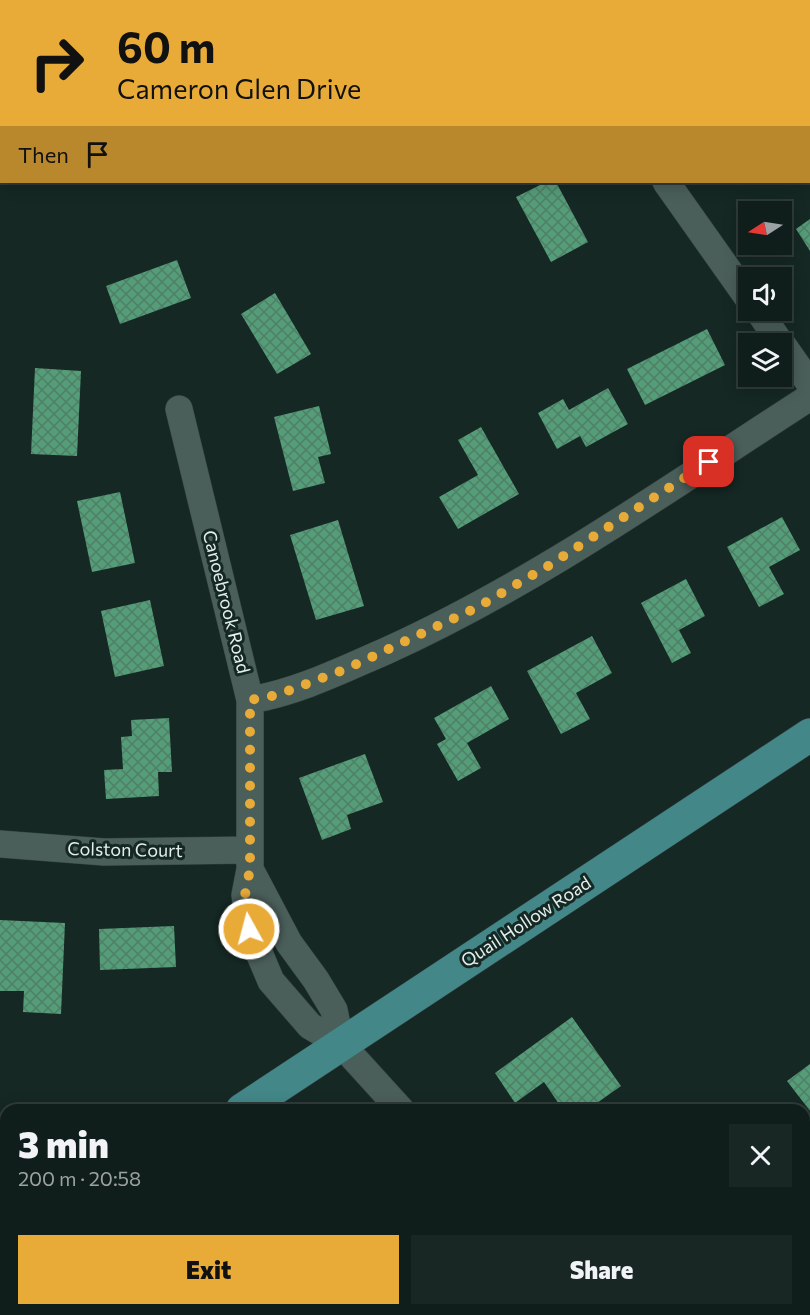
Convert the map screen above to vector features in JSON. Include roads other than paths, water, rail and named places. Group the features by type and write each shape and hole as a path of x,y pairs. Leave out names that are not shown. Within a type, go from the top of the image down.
{"main road":[{"name":"Quail Hollow Road","path":"251,1104 810,735"}],"street":[{"path":"667,183 738,284"},
{"path":"792,359 810,384"},
{"path":"250,700 277,695 346,669 476,608 548,566 810,397"},
{"name":"Canoebrook Road","path":"179,409 250,700 250,859 245,895 249,929 271,981 310,1026 341,1044 396,1104"},
{"name":"Colston Court","path":"0,844 250,859"},
{"name":"Canoebrook Road","path":"250,859 289,943 334,1010 341,1044"}]}
